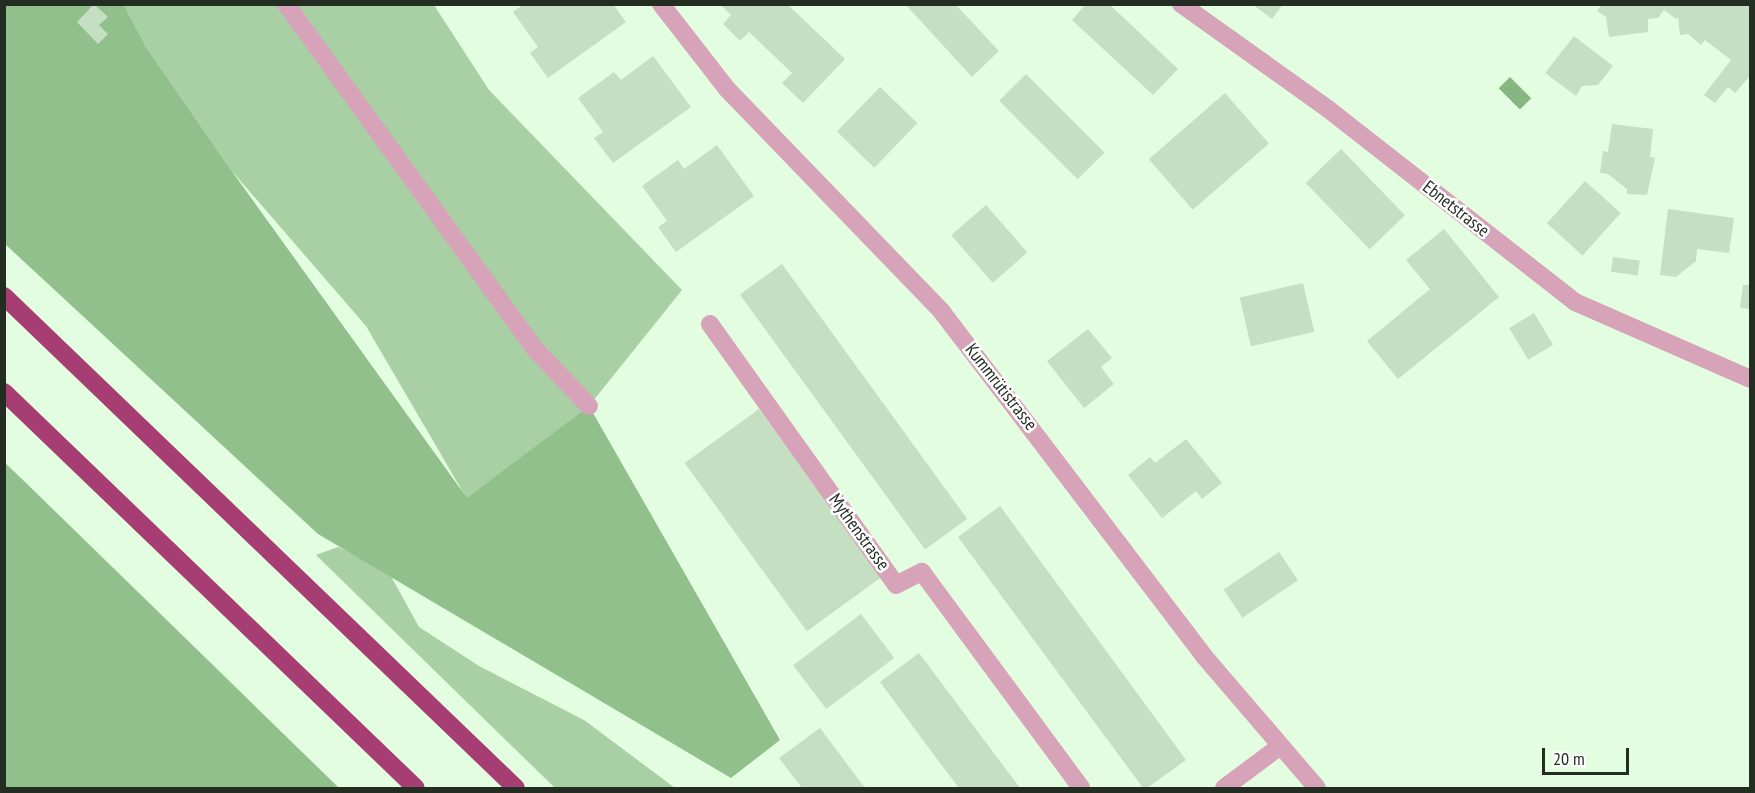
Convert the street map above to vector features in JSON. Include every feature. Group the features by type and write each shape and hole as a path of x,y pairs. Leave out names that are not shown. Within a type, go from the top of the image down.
{"highway":[{"path":"4,296 516,789"},
{"path":"4,392 416,789"}],"street":[{"path":"285,4 536,350 589,406"},
{"name":"Kummrütistrasse","path":"661,4 727,89 942,312 1203,655 1317,789"},
{"name":"Ebnetstrasse","path":"1181,4 1328,109 1575,302 1750,379"},
{"name":"Mythenstrasse","path":"710,324 896,585 922,572 1081,789"},
{"path":"1224,789 1279,747"}],"shaded area":[{"path":"4,5 124,5 146,47 231,170 467,498 589,406 780,740 731,778 318,534 5,244"},
{"path":"124,5 434,5 489,90 682,290 589,406 467,499 366,326 231,170 146,47"},
{"path":"1510,77 1531,98 1520,110 1499,88"},
{"path":"4,462 24,481 339,788 5,788"},
{"path":"338,547 387,569 419,627 479,666 584,720 675,788 555,788 316,555"}],"building":[{"path":"94,4 108,17 99,25 108,34 98,44 77,22"},
{"path":"524,4 613,4 626,22 548,78 530,53 538,47 513,12"},
{"path":"720,4 787,4 845,59 803,103 782,83 792,73 749,32 740,41 723,24 731,15"},
{"path":"905,4 955,4 999,51 972,77"},
{"path":"1086,4 1109,4 1178,69 1153,95 1072,20"},
{"path":"1252,4 1283,4 1272,19"},
{"path":"1602,4 1749,5 1750,76 1735,93 1728,87 1715,103 1704,95 1731,60 1705,40 1701,45 1688,34 1680,35 1678,17 1676,19 1664,10 1658,18 1648,19 1648,32 1609,37 1606,17 1597,11"},
{"path":"1574,36 1613,66 1598,85 1582,86 1576,96 1545,73"},
{"path":"653,56 691,107 613,163 594,138 603,132 578,98 614,72 621,80"},
{"path":"1026,74 1104,152 1078,179 999,101"},
{"path":"880,87 917,123 874,168 837,132"},
{"path":"1225,93 1269,144 1193,210 1149,159"},
{"path":"1612,124 1653,129 1650,157 1655,158 1647,195 1627,194 1627,189 1608,174 1600,173 1603,151 1608,152"},
{"path":"717,145 754,196 676,252 658,227 667,221 642,186 678,160 684,169"},
{"path":"1341,149 1405,215 1370,249 1306,183"},
{"path":"1585,181 1621,213 1583,255 1547,223"},
{"path":"986,205 1027,253 993,283 951,235"},
{"path":"1668,209 1734,218 1729,253 1697,249 1696,261 1676,277 1660,275"},
{"path":"1444,229 1499,297 1398,379 1367,341 1430,289 1406,260"},
{"path":"1613,257 1640,261 1638,276 1611,272"},
{"path":"782,264 967,519 925,549 740,295"},
{"path":"1303,283 1314,332 1251,346 1240,298"},
{"path":"1743,285 1750,285 1750,309 1740,308"},
{"path":"1534,313 1553,345 1528,360 1509,328"},
{"path":"1088,329 1112,358 1101,367 1114,384 1084,408 1047,361"},
{"path":"759,409 881,577 807,631 685,463"},
{"path":"1186,439 1222,483 1202,499 1196,491 1162,518 1128,475 1150,457 1155,463"},
{"path":"1000,506 1186,760 1147,788 1143,788 958,537"},
{"path":"1279,552 1298,580 1242,618 1223,589"},
{"path":"861,614 894,658 826,709 793,665"},
{"path":"919,653 1020,788 959,788 937,759 880,682"},
{"path":"820,728 865,788 802,788 779,758"}]}
